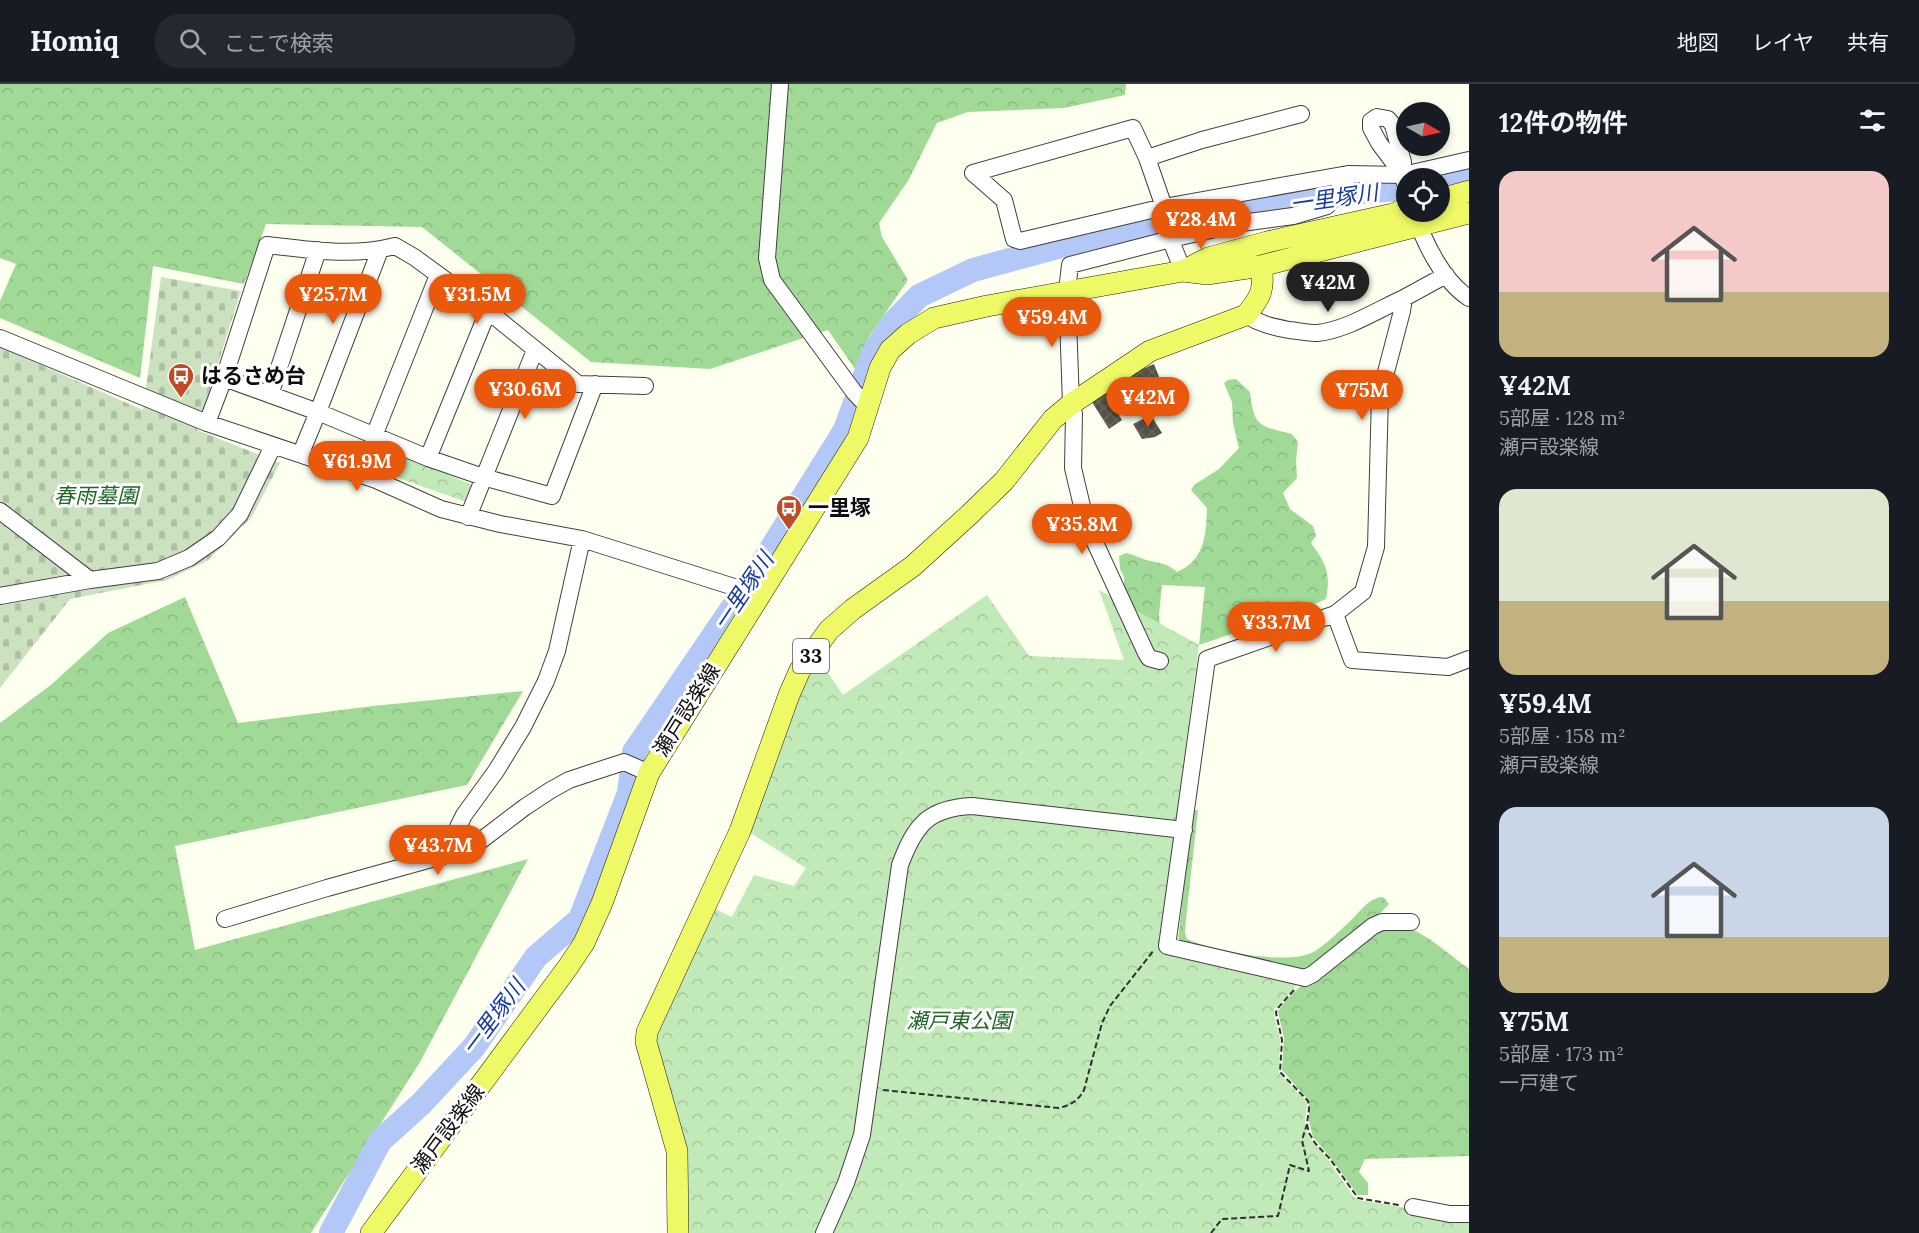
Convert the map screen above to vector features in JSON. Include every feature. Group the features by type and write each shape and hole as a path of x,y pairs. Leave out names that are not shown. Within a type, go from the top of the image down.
{"main road":[{"path":"1450,196 1469,191"},
{"name":"瀬戸設楽線","path":"1183,271 1208,258 1396,213"},
{"name":"瀬戸設楽線","path":"1450,215 1469,213"},
{"name":"瀬戸設楽線","path":"371,1233 584,943 602,903 646,772 858,438 880,368 890,350 908,334 934,318 960,311 1183,271 1207,274 1261,266 1407,222"},
{"path":"1246,315 1256,302 1263,287 1261,266"},
{"name":"33","path":"678,1233 677,1150 646,1042 647,1032 740,831 800,670 829,630 853,609 913,566 1004,481 1053,419 1071,404 1150,351 1246,315"}],"street":[{"path":"780,84 767,258 772,280 867,407"},
{"path":"1147,158 1211,137 1301,114"},
{"path":"1183,271 1170,235 1164,209 1147,158 1133,128 973,172 1004,200 1014,239 1020,241 1164,209 1348,177 1381,176 1396,179"},
{"path":"1443,168 1469,160"},
{"path":"1160,661 1149,658 1146,653 1086,523 1073,468 1074,414 1071,404 1067,291 1070,265 1170,235 1293,216 1327,206 1348,177"},
{"path":"1418,222 1427,245 1456,281 1461,293 1469,298"},
{"path":"207,423 267,245 351,253 395,246 414,257 488,311 578,384 645,386"},
{"path":"270,395 318,250"},
{"path":"301,453 380,250"},
{"path":"374,436 438,275"},
{"path":"1246,315 1260,324 1275,328 1318,333 1336,329 1404,298 1456,281"},
{"path":"1404,298 1380,395 1376,547 1363,592 1335,614 1207,659 1167,946 1305,978 1373,926 1382,922 1411,922"},
{"path":"428,458 488,311"},
{"path":"0,338 207,423 376,480 441,509 468,517 582,539 734,587 756,599"},
{"path":"468,517 535,350"},
{"path":"224,378 318,412 428,458 483,477 552,496 596,384"},
{"path":"0,596 158,571 189,558 218,538 240,514 273,446"},
{"path":"0,512 90,580"},
{"path":"456,854 458,828 464,815 496,771 523,727 546,681 557,651 582,539"},
{"path":"1335,614 1352,660 1448,667 1469,659"},
{"path":"225,920 327,888 471,848 525,807 569,780 624,762 646,772"},
{"path":"824,1233 846,1183 862,1136 900,865 908,842 920,825 936,813 952,807 972,806 1184,830"},
{"path":"1413,1207 1450,1214 1469,1214"}],"path":[{"path":"869,1088 1059,1108 1071,1105 1079,1099 1084,1090 1102,1023 1110,1006 1157,946 1167,946"},
{"path":"1211,1233 1222,1219 1278,1216 1290,1165 1309,1171 1302,1140 1307,1124 1308,1101 1280,1072 1282,1040 1276,1013 1305,978"},
{"path":"1307,1124 1315,1143 1330,1159 1358,1198 1413,1207"}],"green space":[{"path":"0,84 1126,84 1125,95 1064,108 968,112 937,123 908,181 879,223 882,237 908,280 869,337 860,376 828,330 710,369 591,362 422,227 266,224 244,284 153,266 140,378 0,318 0,301 16,264 0,258"},
{"name":"春雨墓園","path":"161,277 241,291 197,430 280,463 251,518 207,561 167,580 70,599 0,688 0,347 143,410"},
{"path":"1236,379 1250,392 1256,419 1272,429 1292,434 1298,442 1297,478 1283,493 1290,509 1313,526 1316,536 1311,543 1326,569 1328,583 1326,599 1302,610 1199,645 1205,587 1162,585 1159,615 1161,643 1124,595 1124,577 1120,569 1119,556 1126,553 1164,564 1177,572 1186,567 1199,554 1206,528 1207,508 1191,490 1194,485 1219,469 1239,448 1233,423 1232,402 1224,383"},
{"path":"399,453 472,485 466,502 390,475"},
{"name":"瀬戸東公園","path":"1099,590 1199,645 1159,950 1298,981 1275,1009 1274,1014 1280,1039 1279,1073 1307,1102 1305,1125 1309,1137 1327,1158 1353,1196 1359,1200 1469,1218 1469,1233 684,1233 654,1039 711,907 732,917 754,875 794,886 806,868 749,832 807,678 822,664 843,695 987,595 1029,656 1124,660"},
{"path":"185,597 238,723 373,706 523,691 467,785 175,846 195,950 528,859 420,1062 311,1233 0,1233 0,723 52,684 108,633"},
{"path":"1198,810 1186,919 1187,939 1213,948 1248,955 1297,957 1309,954 1324,945 1372,900 1383,897 1389,904 1372,922 1309,972 1178,941 1192,811"},
{"path":"1386,927 1414,930 1469,969 1469,1156 1365,1159 1359,1172 1368,1183 1368,1195 1358,1195 1313,1137 1309,1121 1309,1101 1282,1070 1284,1038 1278,1012 1297,989 1343,954"}],"building":[{"path":"1154,364 1167,397 1147,412 1131,374"},
{"path":"1107,386 1124,410 1119,415 1122,420 1109,429 1092,402"},
{"path":"1151,415 1162,433 1155,437 1142,439 1133,424"}],"waterway":[{"name":"一里塚川","path":"1450,177 1469,170"},
{"name":"一里塚川","path":"331,1233 380,1141 421,1104 474,1047 536,957 580,919 629,793 634,752 756,573 845,430 873,354 892,324 919,296 973,270 1091,238 1184,218 1353,193 1396,189"}],"place":[{"name":"はるさめ台","path":"181,399"},
{"name":"一里塚","path":"789,531"}]}
